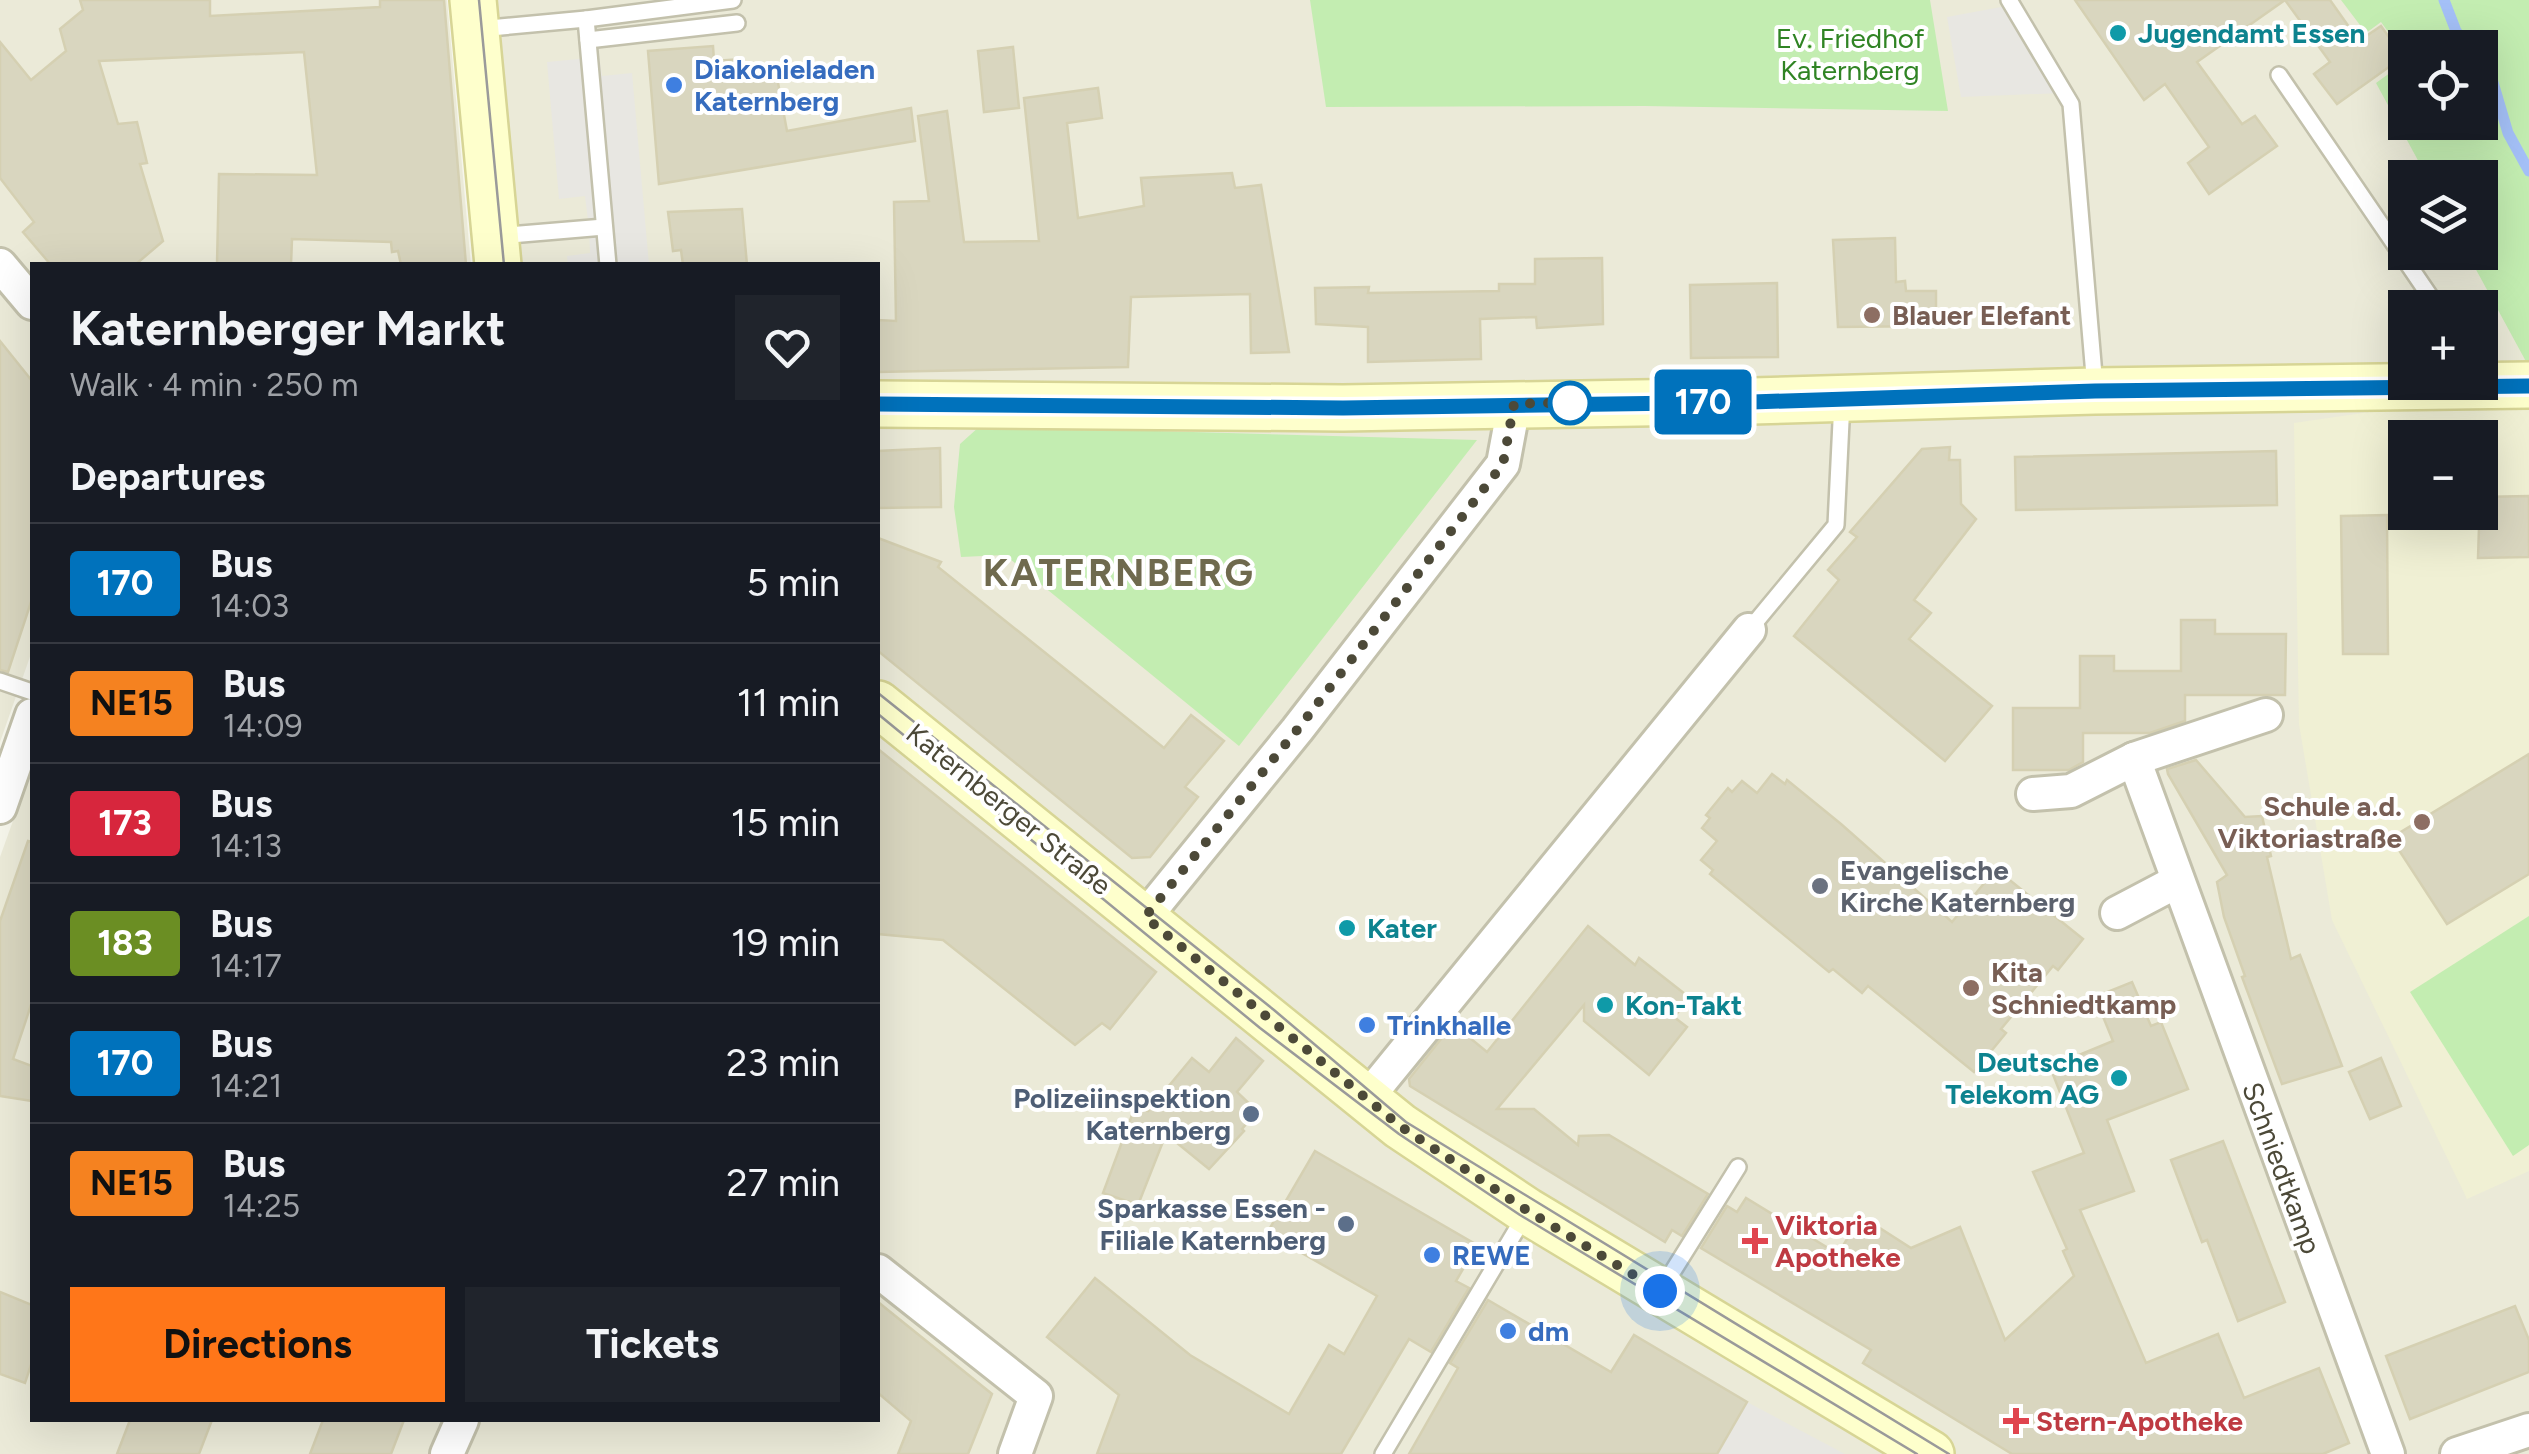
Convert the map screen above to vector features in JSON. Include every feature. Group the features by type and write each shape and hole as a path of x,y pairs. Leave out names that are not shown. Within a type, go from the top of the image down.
{"street":[{"path":"474,15 496,251"},
{"path":"0,265 30,301"},
{"path":"880,404 1343,408 2509,386"},
{"path":"1145,917 1297,730 1503,464 1514,404"},
{"path":"1367,1098 1748,630"},
{"name":"Katernberger Straße","path":"880,706 1416,1137 1528,1211 1932,1454"},
{"path":"2033,794 2071,792 2134,760 2266,715"},
{"path":"0,806 30,721"},
{"name":"Schniedtkamp","path":"2134,760 2388,1454"},
{"path":"2117,912 2176,882"},
{"path":"880,1272 1036,1396 1015,1454"},
{"path":"447,1454 461,1422"},
{"path":"2457,1454 2529,1430"}],"lane":[{"path":"474,15 586,19 732,0"},
{"path":"2009,0 2072,104 2095,391"},
{"path":"586,19 608,262"},
{"path":"588,40 737,23"},
{"path":"2279,75 2426,290"},
{"path":"496,251 604,226"},
{"path":"1748,630 1836,525 1842,399"},
{"path":"0,681 30,691"},
{"path":"1660,1291 1738,1167"},
{"path":"1383,1454 1528,1211"}],"shaded area":[{"path":"0,0 447,0 471,262 30,262 30,657 0,742"},
{"path":"474,0 2529,0 2529,1454 1941,1454 1465,1167 880,702 880,262 500,262"},
{"path":"2012,5 2062,93 1961,97 1947,17"},
{"path":"599,57 602,76 632,73 649,262 568,262 567,256 590,253 589,228 585,196 559,199 547,62"},
{"name":"Schule a.d. Viktoriastraße","path":"2529,389 2529,1171 2467,1199 2332,920 2299,724 2294,423 2453,400 2498,400 2498,393"},
{"path":"880,711 1275,1030 1924,1454 0,1454 0,857 30,774 30,1422 880,1422"},
{"path":"1747,1402 1845,1454 1717,1454"}],"green space":[{"name":"Ev. Friedhof Katernberg","path":"1310,0 1930,0 1948,111 1644,106 1326,107"},
{"path":"2341,0 2529,0 2529,367 2498,310 2498,290 2487,290 2476,270 2498,270 2498,160 2418,160 2407,140 2498,140 2498,30 2388,32 2381,22 2366,33"},
{"path":"2388,74 2388,105 2376,83"},
{"path":"980,426 1477,440 1239,746 1005,555 961,557 954,507 960,444"},
{"path":"2529,916 2529,1145 2513,1156 2410,992"}],"building":[{"path":"80,0 210,0 210,16 380,7 380,0 444,0 466,262 400,262 398,251 392,252 391,242 292,239 291,262 217,262 219,174 317,175 304,52 99,61 118,124 137,122 147,163 140,164 163,241 138,262 48,262 23,232 34,222 0,178 0,42 31,80 66,51 60,29 83,10"},
{"path":"2075,0 2285,0 2197,62 2242,124 2255,116 2277,146 2209,194 2188,163 2209,147 2165,84 2144,100"},
{"path":"2285,0 2330,0 2359,41 2381,26 2388,36 2388,68 2337,104 2314,74 2330,62"},
{"path":"713,46 714,61 741,59 742,75 776,72 787,131 911,108 915,141 659,184 648,51"},
{"path":"1013,47 1019,108 984,112 978,51"},
{"path":"1098,88 1102,118 1067,123 1078,218 1144,206 1141,178 1232,173 1235,188 1261,185 1289,352 1251,353 1250,294 1131,297 1128,367 880,372 880,320 896,321 894,202 929,201 918,116 947,111 964,242 1039,241 1024,98"},
{"path":"742,209 747,262 683,262 681,250 673,251 668,212"},
{"path":"1895,238 1896,282 1905,281 1906,291 1936,291 1936,326 1838,327 1833,240"},
{"path":"1602,258 1603,324 1537,328 1536,317 1480,319 1481,359 1368,362 1368,327 1316,324 1315,288 1369,287 1368,293 1499,291 1499,284 1535,284 1535,259"},
{"path":"1777,283 1778,357 1691,358 1690,285"},
{"path":"0,341 30,378 30,605 8,672 0,670"},
{"path":"1950,447 1949,460 1960,460 1961,504 1976,519 1914,600 1931,613 1909,639 1992,706 1945,761 1794,636 1839,580 1828,570 1857,537 1850,532 1922,449"},
{"path":"940,448 941,507 880,508 880,451"},
{"path":"2276,451 2277,505 2016,510 2015,457"},
{"path":"2529,496 2529,557 2478,558 2479,530 2498,530 2498,497"},
{"path":"2387,515 2388,654 2343,654 2341,516"},
{"path":"880,539 941,562 938,567 1164,748 1191,715 1224,741 1185,787 1198,797 1150,857 1132,858 880,653"},
{"path":"2181,620 2215,620 2215,634 2286,634 2285,695 2185,695 2185,721 2150,733 2083,733 2083,762 2069,770 2013,770 2013,708 2080,708 2080,656 2114,656 2114,671 2181,671"},
{"path":"880,751 1156,972 1110,1029 1102,1023 1075,1045 943,940 880,934"},
{"path":"2529,754 2529,874 2447,924 2391,838"},
{"path":"2196,760 2245,817 2262,816 2271,856 2267,857 2291,959 2300,955 2342,1066 2282,1084 2224,917 2217,882 2227,875 2168,774 2167,769"},
{"path":"1772,774 1785,784 1787,780 1841,824 1952,922 1996,869 2083,939 2058,970 2053,966 2001,1029 2006,1033 1974,1072 1868,986 1862,993 1833,969 1829,972 1710,874 1713,870 1701,860 1717,841 1702,828 1710,818 1706,815 1728,788 1732,792 1742,781 1757,793"},
{"path":"30,842 30,1008 13,1059 30,1065 30,1101 0,1096 0,921"},
{"path":"1588,926 1635,965 1639,958 1690,998 1674,1017 1687,1027 1649,1075 1584,1021 1584,1005 1497,1109 1534,1109 1578,1145 1579,1136 1609,1135 1708,1194 1682,1236 1672,1230 1665,1242 1410,1086 1409,1079 1453,1024 1487,1052"},
{"path":"2132,982 2151,1026 2161,1022 2188,1089 2107,1120 2134,1191 2080,1210 2146,1363 2218,1334 2244,1398 2319,1368 2349,1443 2323,1454 2012,1454 1863,1363 1871,1350 1701,1248 1727,1206 1737,1212 1746,1198 1838,1254 1861,1216 1911,1248 1960,1227 2005,1340 2074,1276 2063,1251 2067,1249 2033,1172 2084,1153 2050,1067 2113,1041 2095,997"},
{"path":"1236,1038 1263,1061 1237,1092 1257,1111 1244,1131 1209,1169 1166,1134 1138,1205 1103,1193 1135,1107 1148,1111 1192,1058 1209,1072"},
{"path":"2381,1058 2401,1106 2370,1119 2349,1072"},
{"path":"2223,1141 2285,1302 2238,1321 2171,1160"},
{"path":"1315,1151 1477,1245 1456,1281 1469,1288 1431,1352 1409,1339 1341,1454 1097,1454 1119,1395 1047,1337 1095,1278 1190,1355 1289,1414 1329,1345 1344,1354 1377,1296 1267,1233"},
{"path":"0,1292 30,1304 30,1368 25,1383 0,1374"},
{"path":"1488,1300 1611,1372 1634,1335 1747,1402 1717,1454 1409,1454 1458,1368 1450,1363"},
{"path":"880,1304 992,1394 968,1454 898,1454 911,1421 880,1395"},
{"path":"2515,1306 2529,1340 2529,1372 2410,1419 2386,1356"},
{"path":"129,1422 211,1422 199,1454 117,1454"},
{"path":"322,1422 403,1422 391,1454 310,1454"}],"waterway":[{"path":"2444,0 2456,30"},
{"path":"2498,99 2508,133 2529,171"}],"tram line":[{"path":"479,0 504,262"},
{"path":"880,695 1274,1010 1406,1122 1949,1454"},
{"path":"880,716 1260,1028 1399,1134 1520,1215 1917,1454"}],"bus line":[{"name":"170","path":"880,404 1343,408 1752,402 2095,391 2529,386"}],"place":[{"name":"Jugendamt Essen","path":"2118,33"},
{"name":"Diakonieladen Katernberg","path":"674,85"},
{"name":"Blauer Elefant","path":"1872,315"},
{"name":"Schule a.d. Viktoriastraße","path":"2422,822"},
{"name":"Evangelische Kirche Katernberg","path":"1820,886"},
{"name":"Kater","path":"1347,928"},
{"name":"Kita Schniedtkamp","path":"1971,988"},
{"name":"Kon-Takt","path":"1605,1005"},
{"name":"Trinkhalle","path":"1367,1025"},
{"name":"Deutsche Telekom AG","path":"2119,1078"},
{"name":"Polizeiinspektion Katernberg","path":"1251,1114"},
{"name":"Sparkasse Essen - Filiale Katernberg","path":"1346,1224"},
{"name":"Viktoria Apotheke","path":"1755,1241"},
{"name":"REWE","path":"1432,1255"},
{"name":"dm","path":"1508,1331"},
{"name":"Stern-Apotheke","path":"2016,1421"}],"district":[{"name":"KATERNBERG","path":"1119,573"}],"route":[{"path":"1570,403 1586,402 1514,404 1503,464 1297,730 1145,917 1400,1126 1528,1211 1660,1291"}]}
